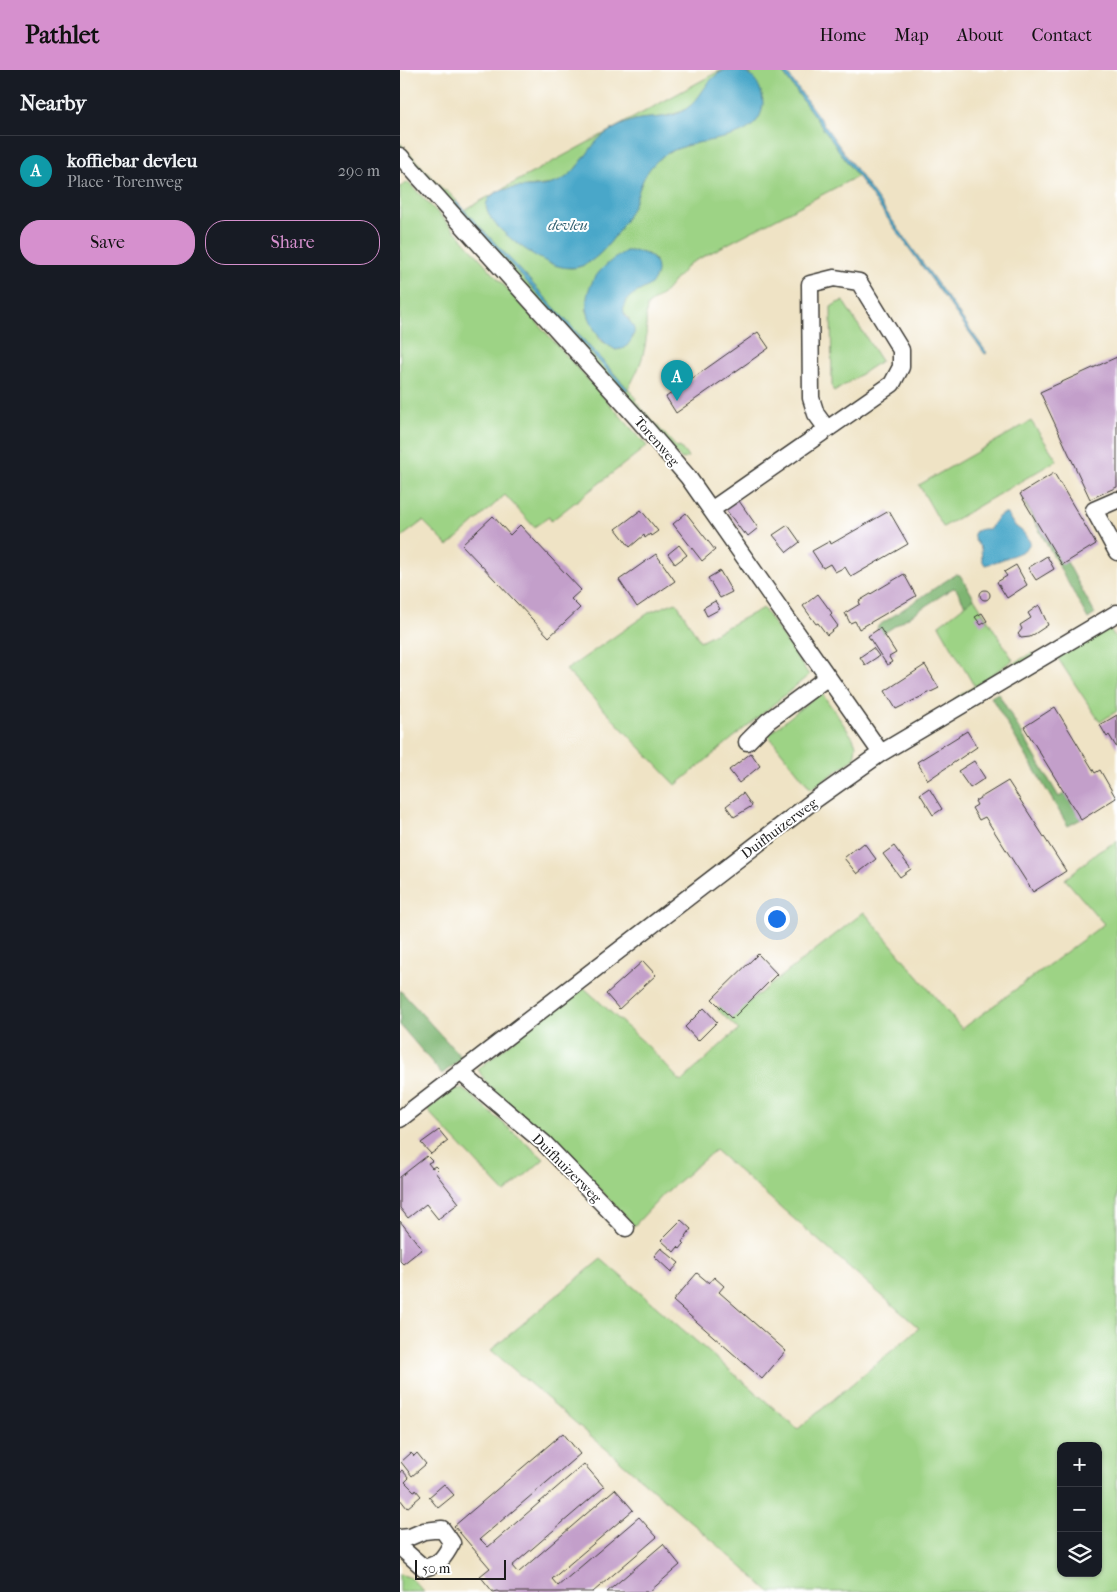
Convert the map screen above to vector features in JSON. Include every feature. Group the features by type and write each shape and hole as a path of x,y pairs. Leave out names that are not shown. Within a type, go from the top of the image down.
{"street":[{"name":"Torenweg","path":"400,156 688,477 882,753"},
{"path":"711,510 892,384 901,367 901,350 859,282 834,278 810,284 811,398 816,414 827,429"},
{"path":"1117,500 1094,510 1117,552"},
{"name":"Duifhuizerweg","path":"400,1119 812,802 882,753 1117,612"},
{"path":"747,742 768,721 828,677"},
{"name":"Duifhuizerweg","path":"460,1072 544,1143 626,1228"},
{"path":"400,1538 410,1537 424,1531 442,1530 452,1543 446,1555 436,1565 424,1568 400,1547"}],"green space":[{"path":"721,70 725,70 719,72 692,105 683,111 663,117 634,120 601,137 567,179 553,184 506,189 499,192 486,206 498,227 518,241 562,266 575,268 584,265 608,245 624,220 640,183 654,163 673,150 684,146 739,133 751,74 743,70 781,70 858,176 689,264 664,293 647,306 645,348 628,389 464,210","holes":["626,251 648,254 655,260 656,276 649,285 626,299 623,305 623,313 629,319 634,336 625,348 616,350 600,340 586,309"]},
{"path":"400,143 444,191 447,191 457,201 455,203 626,391 628,389 636,398 635,401 677,448 680,447 688,457 680,458 400,151"},
{"path":"408,182 460,236 647,446 551,521 549,517 534,527 505,495 448,546 423,521 400,538 400,187"},
{"path":"843,301 881,361 834,392 832,387 831,307"},
{"path":"1031,421 1057,460 943,527 919,485"},
{"path":"1029,491 1095,614 1088,619 1021,497"},
{"path":"956,574 960,575 974,598 965,605 956,589 953,588 881,635 877,630 878,626"},
{"path":"974,598 1013,660 982,681 1032,653 1034,657 955,701 954,699 976,685 973,684 939,625"},
{"path":"676,602 700,641 763,608 809,675 676,785 566,670 650,612"},
{"path":"1108,626 1117,640 1117,711 1100,722 1057,657"},
{"path":"821,692 856,745 854,759 811,789 768,735"},
{"path":"998,693 1059,797 1065,793 1081,819 1068,826 991,697"},
{"path":"1117,841 1117,1592 770,1592 491,1350 601,1259 798,1429 919,1328 715,1150 664,1194 634,1226 555,1143 493,1090 478,1069 582,986 647,1045 681,1082 739,1030 717,1009 735,994 745,1005 864,912 962,1029 1104,924 1065,879 1098,852"},
{"path":"400,990 462,1058 442,1074 400,1025"},
{"path":"453,1089 462,1089 472,1096 544,1159 505,1193 427,1110"},
{"path":"400,1574 411,1578 424,1592 400,1592"}],"water":[{"name":"devleu","path":"725,70 745,72 755,80 760,88 763,104 760,116 753,125 743,132 679,148 660,158 647,173 625,222 603,251 586,264 568,268 544,261 510,238 492,219 487,210 487,202 494,194 514,188 542,186 564,179 605,134 635,120 674,115 686,109 713,78"},
{"path":"781,70 785,70 987,353 985,354"},
{"path":"456,201 628,389 626,391 455,203"},
{"path":"626,251 647,254 655,261 657,272 653,282 632,295 626,302 624,312 634,328 634,333 625,348 616,350 607,345 596,331 587,311 587,300 593,280 599,272"},
{"path":"1002,514 1007,514 1030,543 1021,552 985,565 982,560 981,548 975,539 974,533 979,530 990,529 996,519"}],"building":[{"path":"758,332 769,348 676,413 666,397"},
{"path":"1117,357 1117,487 1090,499 1040,392"},
{"path":"1054,473 1096,544 1062,565 1020,494"},
{"path":"737,498 758,528 748,536 745,532 744,534 724,507"},
{"path":"641,510 658,531 645,538 644,535 630,547 616,529"},
{"path":"889,511 908,544 851,577 845,567 835,572 830,564 823,568 812,551 830,541 831,544"},
{"path":"686,513 715,550 702,561 673,524"},
{"path":"493,516 510,535 520,525 581,590 571,599 580,608 549,637 462,545"},
{"path":"788,525 800,542 787,552 773,535"},
{"path":"679,545 687,555 675,564 668,554"},
{"path":"656,554 675,581 637,607 619,580"},
{"path":"1047,556 1054,569 1036,580 1028,568"},
{"path":"1016,565 1027,585 1007,598 997,582 1007,576 1004,572"},
{"path":"720,571 732,592 720,598 708,578"},
{"path":"904,574 916,596 859,629 855,621 850,623 845,613 860,604 859,601"},
{"path":"985,590 990,595 985,600 980,595"},
{"path":"818,594 832,613 830,615 838,626 827,635 803,606"},
{"path":"715,601 720,609 707,616 703,608"},
{"path":"1039,605 1048,625 1030,637 1021,638 1018,634 1022,629 1020,625 1031,618 1028,613"},
{"path":"982,613 987,621 981,625 975,617"},
{"path":"880,628 896,653 889,657 892,662 887,665 868,636"},
{"path":"873,648 879,656 865,665 860,657"},
{"path":"925,665 939,688 896,709 885,691"},
{"path":"1055,707 1095,773 1100,770 1116,798 1081,820 1024,727"},
{"path":"1117,715 1117,748 1109,735 1107,737 1100,725"},
{"path":"967,731 977,747 928,780 917,762"},
{"path":"751,753 760,766 739,783 729,770"},
{"path":"974,761 985,778 970,788 958,771"},
{"path":"1008,781 1066,871 1033,892 985,817 979,820 972,808 977,805 975,801"},
{"path":"929,788 942,809 933,815 920,794"},
{"path":"743,793 752,806 734,817 726,806"},
{"path":"864,843 876,859 857,874 844,858"},
{"path":"894,846 911,869 900,877 883,854"},
{"path":"758,954 777,974 732,1019 712,999"},
{"path":"643,961 656,975 619,1009 606,994"},
{"path":"704,1008 717,1022 698,1041 685,1027"},
{"path":"439,1130 448,1141 431,1154 421,1143"},
{"path":"427,1156 432,1161 428,1163 432,1168 435,1166 438,1169 435,1172 459,1203 438,1219 426,1204 408,1218 400,1208 400,1177"},
{"path":"681,1220 691,1229 682,1242 684,1244 674,1252 661,1240"},
{"path":"400,1221 422,1249 403,1264 400,1261"},
{"path":"661,1248 679,1263 671,1272 654,1256"},
{"path":"697,1273 709,1283 714,1277 724,1286 719,1292 786,1351 762,1379 673,1301"},
{"path":"563,1433 580,1454 480,1539 488,1547 584,1464 604,1487 512,1566 518,1573 615,1489 633,1510 552,1579 558,1586 639,1517 657,1537 593,1592 493,1592 480,1576 490,1568 454,1526"},
{"path":"411,1453 414,1456 417,1453 426,1464 412,1476 401,1462"},
{"path":"402,1470 409,1478 405,1482 421,1496 407,1508 400,1499 400,1472"},
{"path":"444,1484 454,1495 438,1508 429,1497"},
{"path":"663,1544 680,1565 649,1592 607,1592"}],"place":[{"name":"koffiebar devleu","path":"677,401"}]}
